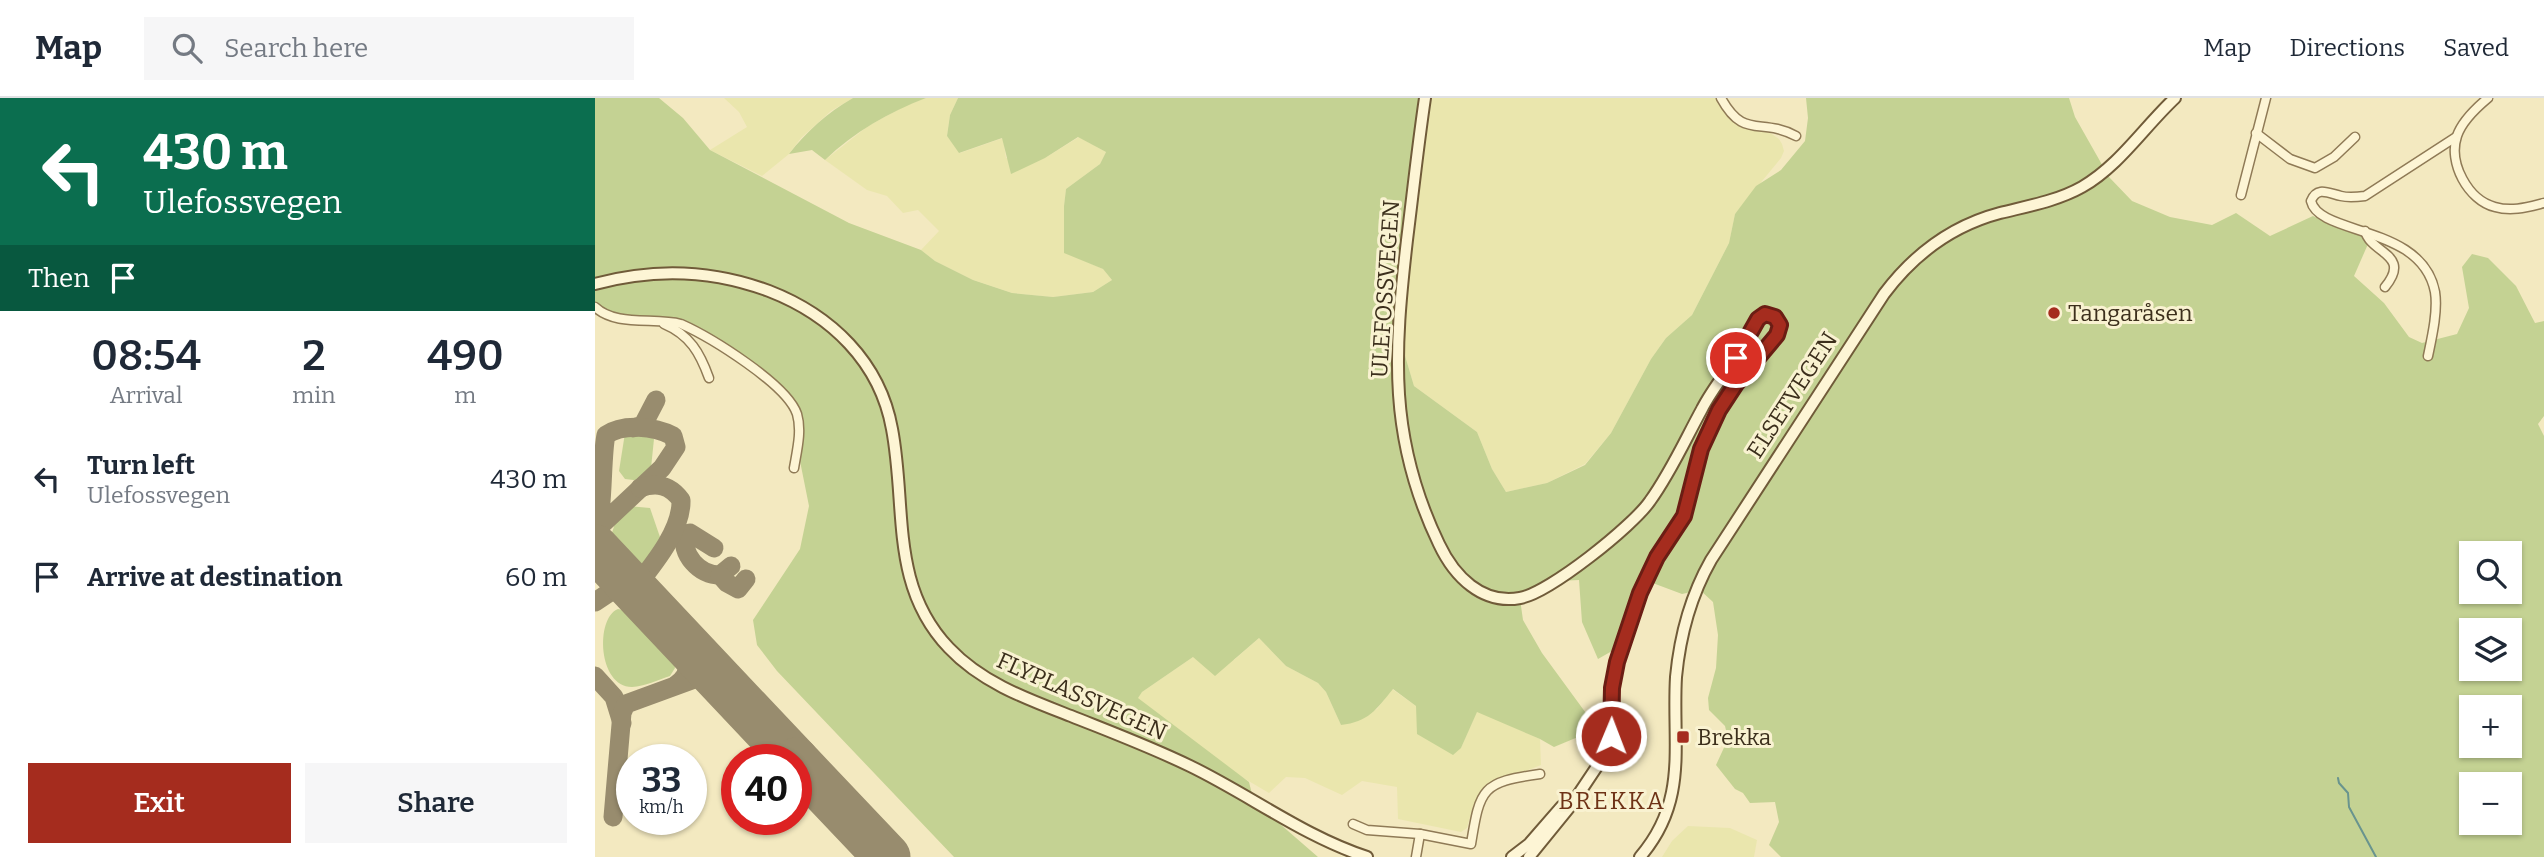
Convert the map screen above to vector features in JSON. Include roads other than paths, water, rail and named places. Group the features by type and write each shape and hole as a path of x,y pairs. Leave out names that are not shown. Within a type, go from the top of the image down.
{"main road":[{"name":"ULEFOSSVEGEN","path":"1425,98 1401,293 1397,352 1398,397 1409,462 1428,521 1449,563 1461,578 1476,590 1491,597 1505,599 1529,596 1627,527 1644,509 1668,473 1702,408 1743,347 1758,319 1765,314 1772,315 1780,325 1777,335 1728,396 1705,438 1684,516 1650,569 1632,614 1614,678 1609,746 1564,814 1520,856"},
{"name":"ELSETVEGEN","path":"1640,857 1663,822 1673,792 1677,761 1676,680 1679,647 1694,592 1711,560 1884,294 1914,258 1951,232 1980,219 2062,196 2088,184 2106,170 2175,98"},
{"name":"FLYPLASSVEGEN","path":"595,284 650,273 688,273 724,278 773,293 829,324 854,347 865,362 886,402 894,443 899,512 907,568 925,615 949,648 969,666 1001,687 1191,766 1310,833 1367,857"}],"street":[{"path":"1721,98 1734,118 1742,124 1774,127 1796,136"},
{"path":"2241,195 2266,98"},
{"path":"2488,98 2467,119 2456,137 2454,150 2461,176 2472,193 2494,207 2506,209 2544,204"},
{"path":"2256,134 2290,159 2315,168 2334,157 2355,136"},
{"path":"2428,356 2436,304 2430,278 2398,244 2338,224 2313,208 2312,197 2320,191 2352,197 2365,196 2456,137"},
{"path":"2365,231 2368,239 2389,255 2393,266 2392,276 2385,287"},
{"path":"595,306 603,314 617,318 655,320 694,329 766,377 792,402 800,429 793,468"},
{"path":"655,320 687,338 702,359 709,378"},
{"path":"1353,824 1367,830 1420,834 1472,844 1478,804 1487,792 1503,781 1541,774"},
{"path":"1416,857 1420,834"}],"waterway":[{"path":"2338,778 2348,793 2349,807 2376,857"}],"place":[{"name":"Tangaråsen","path":"2054,313"},
{"name":"Brekka","path":"1683,737"}],"district":[{"name":"BREKKA","path":"1612,801"}]}
